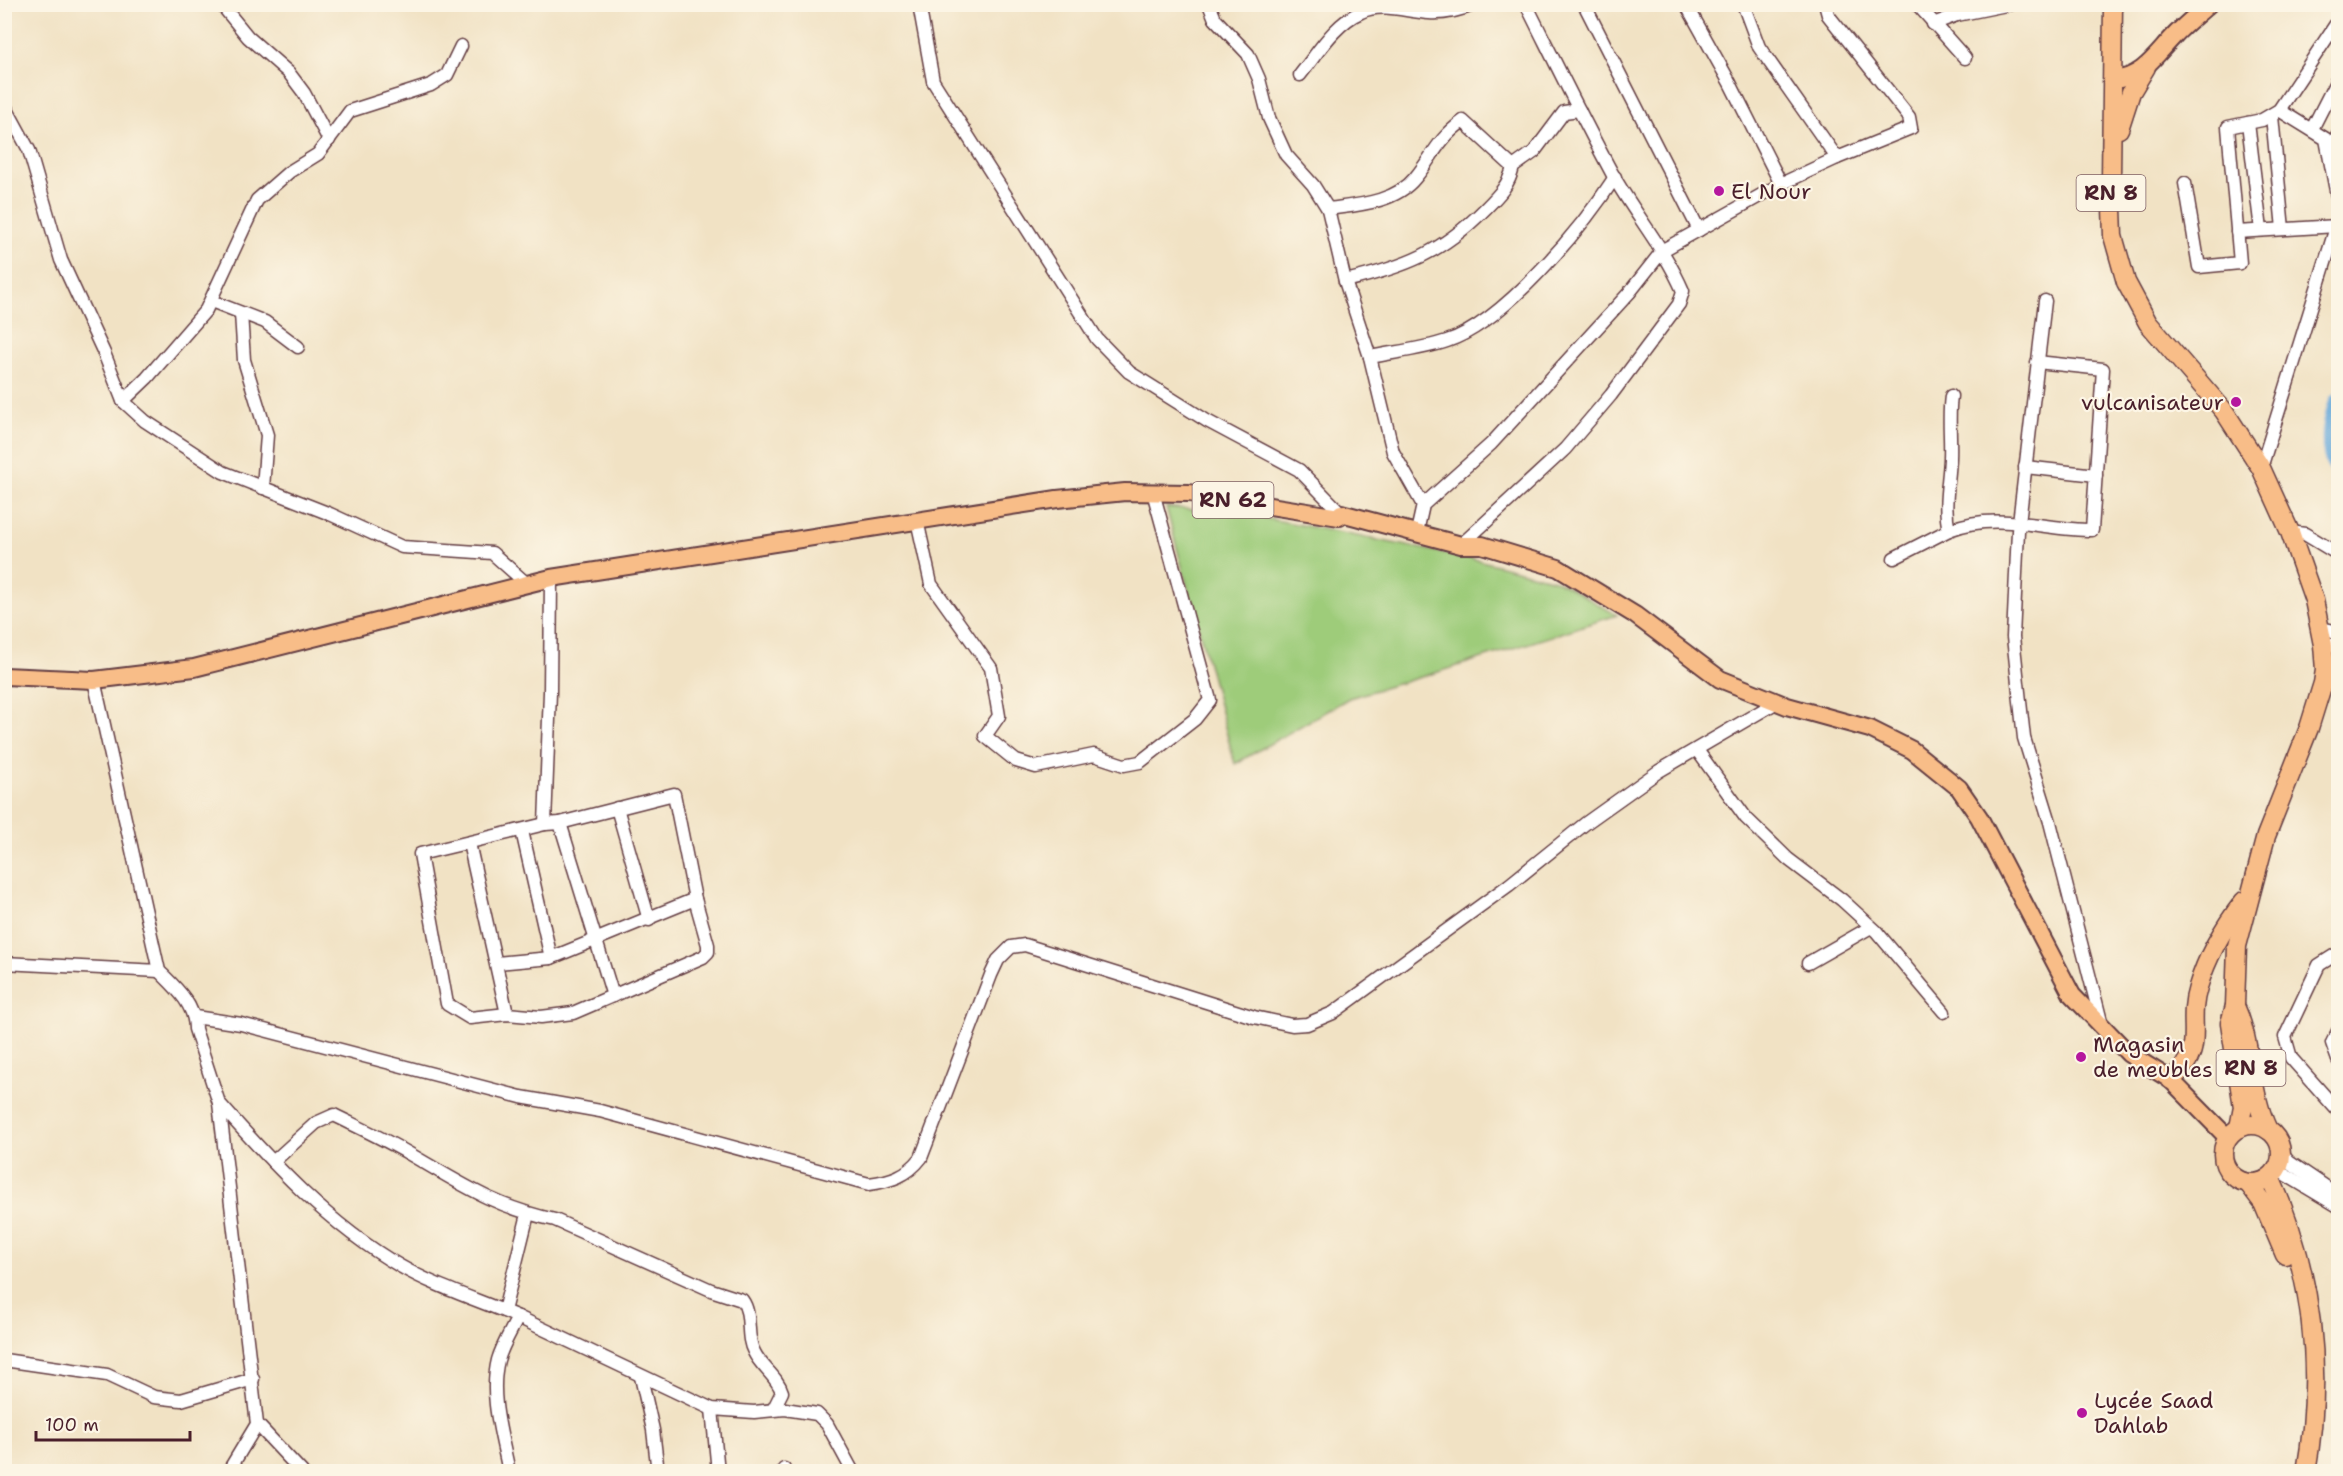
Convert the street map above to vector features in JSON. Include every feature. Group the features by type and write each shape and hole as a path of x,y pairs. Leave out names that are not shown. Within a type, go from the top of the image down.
{"highway":[{"name":"RN 8","path":"2114,4 2114,236 2126,282 2148,323 2206,389 2243,437 2261,468 2290,532 2327,640 2332,669 2266,836 2248,895 2238,946 2235,1006 2230,1023 2243,1107 2234,1133"},
{"path":"2113,151 2126,106 2146,67"},
{"path":"2171,1080 2184,1068 2193,1052 2193,1020 2197,989 2208,957 2248,895"},
{"name":"RN 8","path":"2235,1006 2242,1021 2258,1104 2268,1130"},
{"path":"2297,1472 2306,1399 2301,1319 2292,1276 2276,1228 2263,1203 2248,1183 2233,1176 2228,1170 2223,1154 2234,1133 2254,1125 2268,1130 2275,1136 2281,1153 2272,1175 2289,1226 2310,1309 2317,1386 2314,1430 2307,1472"},
{"path":"2248,1183 2272,1175"}],"main road":[{"path":"2113,73 2126,78 2146,67 2174,35 2209,4"},
{"path":"2113,73 2174,35"},
{"name":"RN 62","path":"4,676 94,680 194,668 411,611 551,578 1057,499 1125,492 1189,493 1339,517 1341,513 1461,545 1482,545 1558,568 1635,615 1720,679 1776,702 1869,729 1912,750 1959,788 1979,817 2072,995 2129,1054 2171,1080 2234,1133"}],"street":[{"path":"221,4 248,37 289,73 304,93 329,140"},
{"path":"919,4 933,81 1098,339 1128,372 1207,421 1299,470 1341,513"},
{"path":"1209,4 1215,19 1248,54 1259,79 1269,118 1286,155 1313,185 1328,209 1345,281 1370,357 1393,452 1423,505"},
{"path":"1300,75 1338,29 1359,12 1374,8 1431,13 1451,12 1475,4"},
{"path":"1461,545 1565,449 1611,395 1679,303 1683,291 1663,250 1615,177 1526,4"},
{"path":"1584,4 1699,230"},
{"path":"1686,4 1730,83 1781,184"},
{"path":"1743,4 1759,47 1837,158"},
{"path":"1417,532 1423,505 1491,444 1629,293 1656,262 1663,250 1781,184 1911,128 1909,117 1828,15 1825,4"},
{"path":"1917,4 1965,58"},
{"path":"1933,24 1957,10 2011,4"},
{"path":"2185,183 2199,267 2240,263 2228,127 2276,113 2338,21"},
{"path":"123,401 147,378 206,310 257,200 289,172 318,154 350,111 431,86 447,75 461,46"},
{"path":"2312,129 2338,78"},
{"path":"4,104 30,150 61,260 104,353 123,401 144,421 223,472 330,514 402,547 492,553 527,584"},
{"path":"1345,281 1397,267 1445,245 1510,182 1513,167 1534,152 1564,112 1579,110"},
{"path":"2276,113 2312,129 2326,140 2330,148 2338,201"},
{"path":"2276,113 2283,229"},
{"path":"1328,209 1363,204 1400,191 1414,179 1443,136 1463,120 1513,167"},
{"path":"2248,123 2261,230"},
{"path":"2330,148 2338,134"},
{"path":"1370,357 1447,341 1474,328 1538,272 1571,237 1596,206 1615,177"},
{"path":"2237,232 2338,224 2261,468"},
{"path":"210,301 265,322 298,347"},
{"path":"2044,302 2019,521 2013,637 2024,738 2050,822 2103,1029"},
{"path":"241,313 244,360 267,435 263,488"},
{"path":"1894,558 1966,523 2019,521 2092,530 2103,369 2037,362"},
{"path":"1949,530 1945,514 1949,482 1948,418 1951,396"},
{"path":"2025,467 2096,475"},
{"path":"917,520 931,584 991,668 999,716 985,736 1016,761 1036,767 1094,755 1131,765 1140,762 1195,720 1210,700 1153,492"},
{"path":"2290,532 2305,534 2338,554"},
{"path":"545,824 551,578"},
{"path":"2327,640 2330,630 2338,635"},
{"path":"94,680 159,971 182,994 195,1017 195,1029 219,1103 257,1424 228,1472"},
{"path":"195,1017 241,1024 521,1097 600,1112 843,1178 869,1184 887,1182 904,1175 921,1158 991,975 998,960 1011,947 1025,945 1064,956 1254,1017 1292,1025 1308,1024 1333,1012 1509,885 1586,823 1659,771 1776,702"},
{"path":"1697,750 1746,818 1788,859 1842,900 1872,927 1944,1012"},
{"path":"674,794 708,952 703,957 573,1013 541,1017 507,1014 470,1018 447,1004 420,854 545,824 560,823 674,794"},
{"path":"617,808 649,920"},
{"path":"560,823 613,996"},
{"path":"522,831 551,958"},
{"path":"469,843 507,1014"},
{"path":"497,963 551,958 649,920 695,899"},
{"path":"1808,963 1872,927"},
{"path":"2338,953 2319,965 2285,1036 2291,1058 2338,1111"},
{"path":"4,963 159,971"},
{"path":"2338,1031 2332,1046 2338,1060"},
{"path":"219,1103 273,1162 319,1206 400,1266 518,1317 712,1409 754,1412 785,1409 817,1414 823,1418 853,1472"},
{"path":"273,1162 316,1123 333,1115 407,1152 489,1201 555,1220 711,1290 742,1300 747,1311 753,1352 780,1384 782,1392 773,1410"},
{"path":"2281,1153 2289,1162 2338,1195"},
{"path":"2272,1175 2283,1173 2338,1206"},
{"path":"504,1311 528,1214"},
{"path":"509,1472 495,1378 499,1357 518,1317"},
{"path":"4,1360 108,1375 154,1396 181,1400 253,1380"},
{"path":"641,1377 653,1430 658,1472"},
{"path":"712,1409 718,1472"},
{"path":"257,1424 302,1472"}],"green space":[{"path":"1166,507 1255,516 1474,559 1558,581 1617,615 1349,698 1235,764"}],"waterway":[{"path":"2338,402 2331,437 2332,454 2338,470"}],"place":[{"name":"El Nour","path":"1719,191"},
{"name":"vulcanisateur","path":"2236,402"},
{"name":"Magasin de meubles","path":"2081,1057"},
{"name":"Lycée Saad Dahlab","path":"2082,1413"}]}
